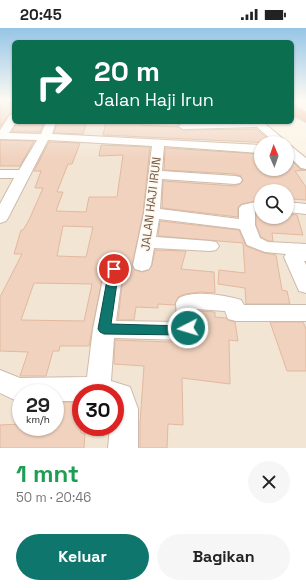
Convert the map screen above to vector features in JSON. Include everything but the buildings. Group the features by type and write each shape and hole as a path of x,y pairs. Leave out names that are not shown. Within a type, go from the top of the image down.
{"street":[{"path":"0,136 12,120"},
{"path":"0,218 51,124"},
{"path":"182,124 183,144"},
{"path":"259,124 273,136"},
{"name":"JALAN HAJI IRUN","path":"0,136 45,136 254,148"},
{"name":"JALAN HAJI IRUN","path":"142,265 148,242 152,213 158,143"},
{"path":"294,155 306,165"},
{"path":"0,174 23,174"},
{"path":"155,175 235,180"},
{"path":"254,206 247,208 247,225 252,241 265,247 306,250"},
{"path":"294,208 306,209"},
{"path":"152,213 247,225"},
{"path":"148,242 210,246"},
{"path":"306,255 296,255 293,257 306,286"},
{"path":"108,384 104,329 114,269"},
{"path":"104,329 185,331 188,326 186,303 190,301 234,305 236,313 306,313"},
{"path":"0,381 19,390 72,391"},
{"path":"124,405 124,448"}],"shaded area":[{"path":"0,120 12,120 12,124 265,124 280,136 254,136 254,176 294,176 294,148 306,158 306,448 0,448"}],"route":[{"path":"114,269 104,329 185,331 188,328"}]}
